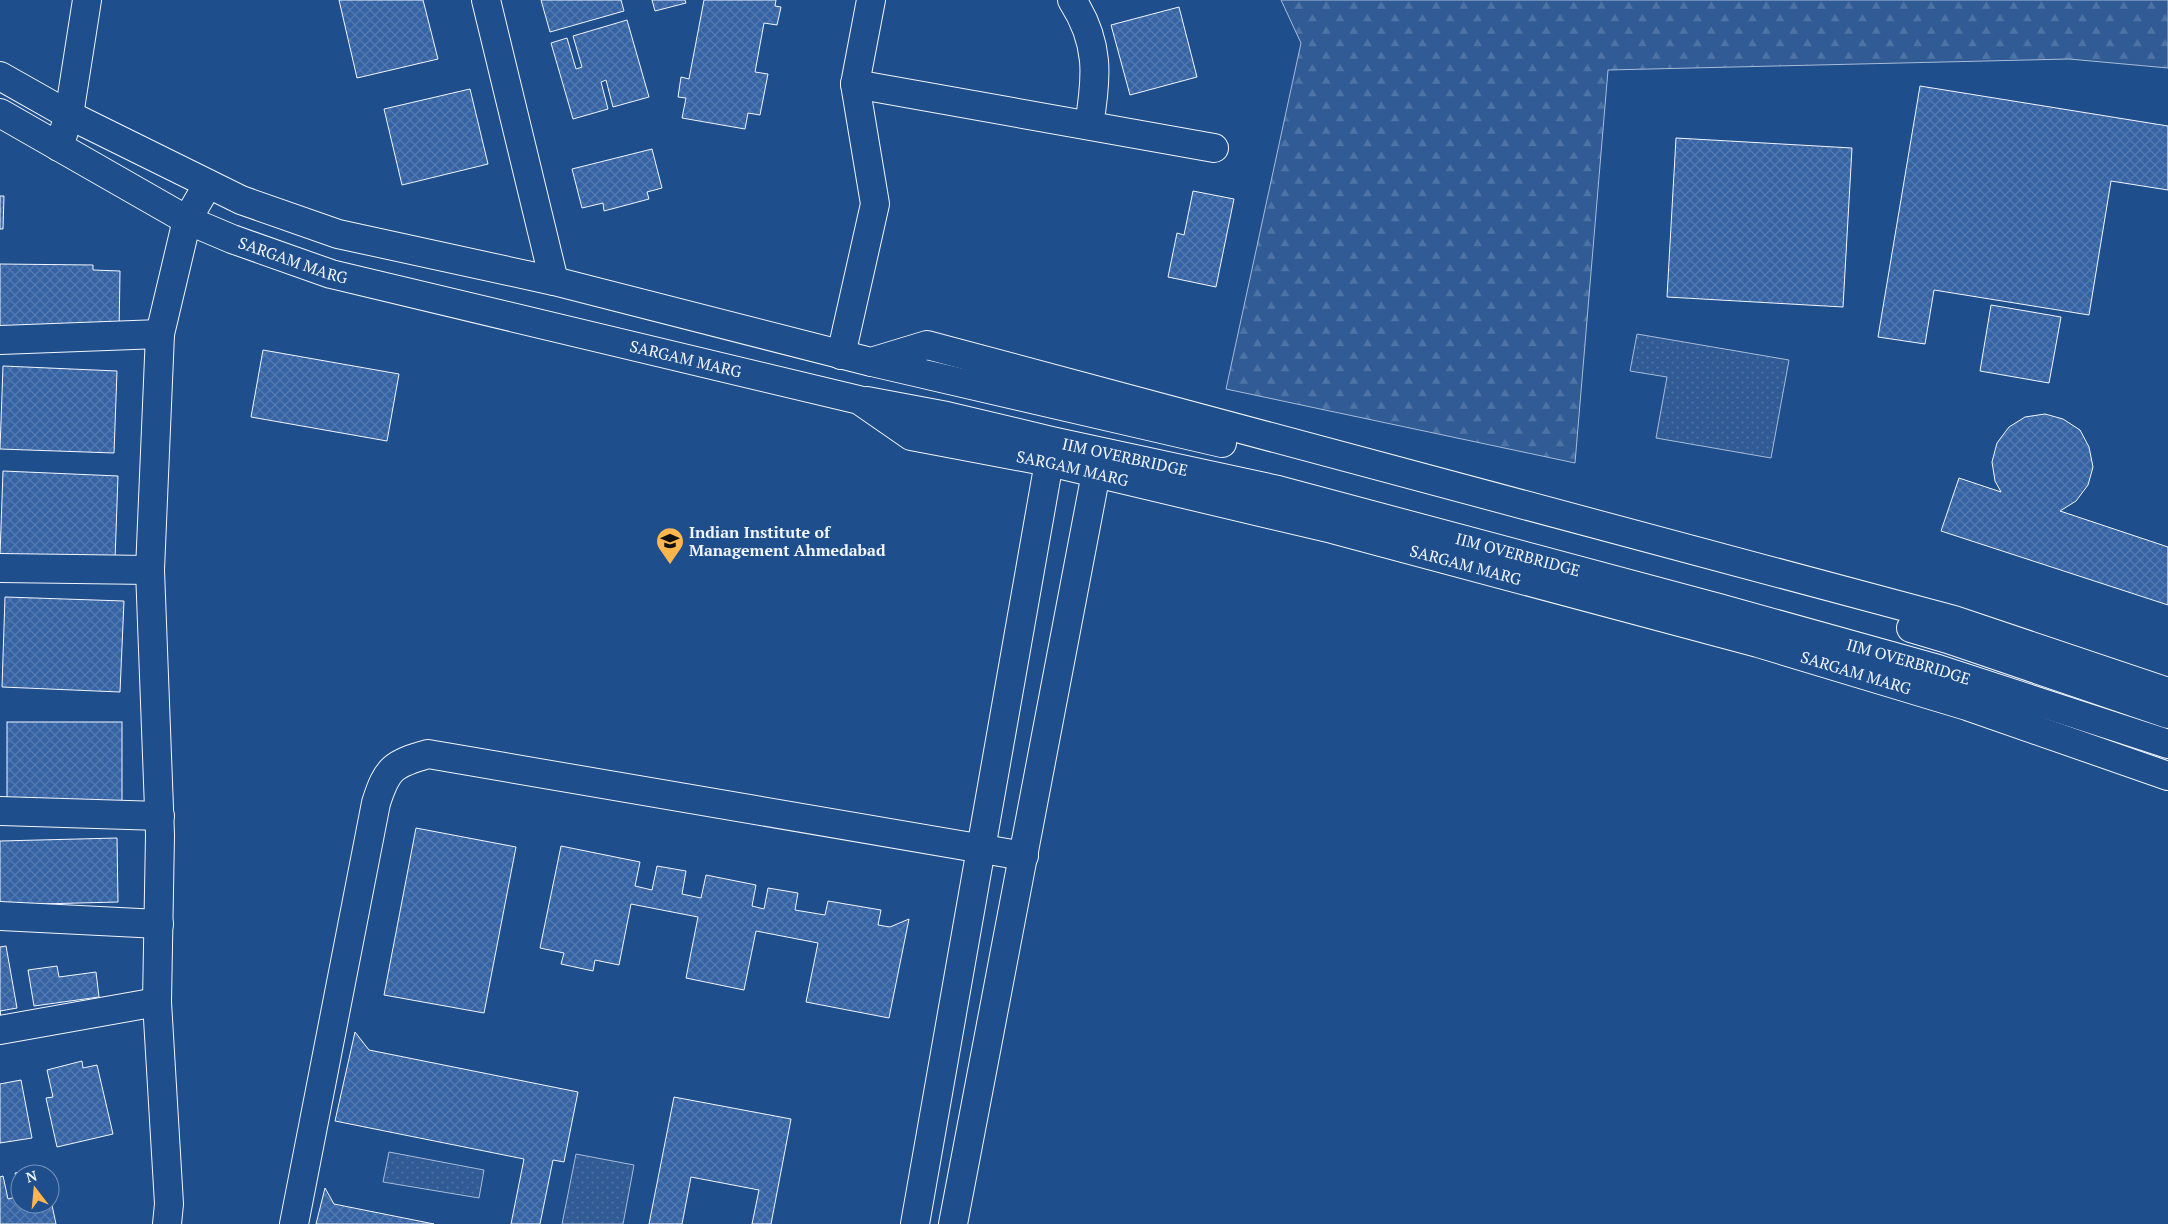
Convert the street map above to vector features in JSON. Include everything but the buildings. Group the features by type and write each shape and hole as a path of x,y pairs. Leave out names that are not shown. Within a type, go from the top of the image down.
{"main road":[{"path":"59,147 69,115 87,0"},
{"path":"486,0 554,281"},
{"path":"841,354 875,204 855,84 871,0"},
{"path":"1072,0 1082,15 1092,42 1096,87 1089,125"},
{"path":"0,76 69,115 241,200 338,234 554,281 871,362 927,345 1954,620 2168,692"},
{"path":"855,84 1214,148"},
{"name":"SARGAM MARG","path":"0,113 187,220 232,239 331,274 859,400 911,436 1051,452 1096,474 1332,529 1758,643 1967,706 2168,776"},
{"path":"167,1224 169,1204 157,1002 160,816 150,570 160,334 187,220 208,184"},
{"path":"0,340 160,334"},
{"name":"IIM OVERBRIDGE","path":"871,362 1288,458 1724,576 1948,639 2168,714"},
{"path":"915,1224 1051,452"},
{"name":"IIM OVERBRIDGE","path":"1051,452 1278,490 1700,602 1938,669 2168,744"},
{"path":"953,1224 1096,474"},
{"path":"0,568 150,570"},
{"path":"294,1224 376,803 382,785 391,769 406,760 428,754 981,847 1024,856"},
{"path":"0,811 160,816"},
{"path":"0,916 159,924"},
{"path":"0,1030 157,1002"}],"green space":[{"path":"1281,0 2168,0 2168,68 2069,59 1608,70 1575,463 1226,389 1301,43"},
{"path":"1637,334 1789,360 1771,458 1656,438 1667,377 1630,371"},
{"path":"389,1152 484,1170 479,1198 383,1182"},
{"path":"576,1154 634,1165 623,1224 562,1224"}],"place":[{"name":"Indian Institute of Management Ahmedabad","path":"670,565"}]}
